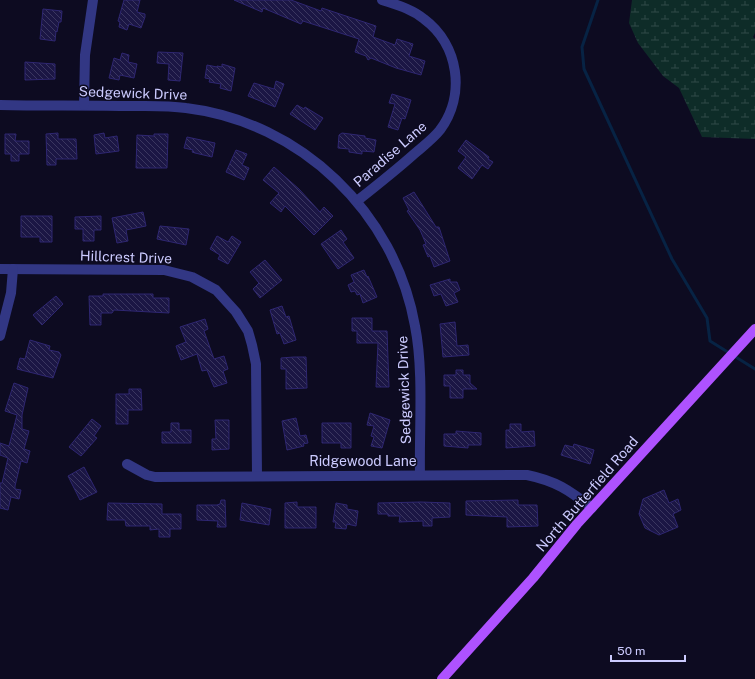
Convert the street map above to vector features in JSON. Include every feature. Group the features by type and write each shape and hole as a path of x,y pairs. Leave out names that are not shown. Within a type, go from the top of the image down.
{"main road":[{"name":"North Butterfield Road","path":"442,679 592,508 755,329"}],"street":[{"path":"84,106 85,55 93,0"},
{"name":"Paradise Lane","path":"357,201 434,137 450,115 456,94 456,72 452,58 448,47 437,30 424,19 409,10 382,0"},
{"name":"Sedgewick Drive","path":"0,105 187,108 215,113 246,122 278,136 303,152 342,185 357,201 378,228 396,261 413,314 419,362 420,475"},
{"name":"Hillcrest Drive","path":"0,269 164,270 192,277 216,290 236,312 248,331 252,345 256,364 257,476"},
{"path":"0,336 11,293 14,269"},
{"name":"Ridgewood Lane","path":"127,464 147,475 155,477 527,475 545,479 569,489 592,508"}],"green space":[{"path":"632,0 755,0 755,33 753,37 755,39 755,139 702,137 679,88 663,76 638,43 629,23"}],"building":[{"path":"124,0 140,0 137,12 145,14 141,28 129,24 127,30 119,27 120,22 118,21"},
{"path":"234,0 291,0 321,11 322,8 376,26 373,37 395,45 397,39 413,44 409,56 425,61 421,75 396,68 371,58 368,60 366,56 355,52 359,39 303,21 301,24 263,8 262,12"},
{"path":"43,9 62,11 61,22 59,22 57,32 56,31 55,41 40,39"},
{"path":"158,52 183,53 180,81 168,80 169,64 157,63"},
{"path":"122,53 129,55 128,62 137,64 134,78 120,75 119,80 109,78 114,58 120,60"},
{"path":"25,62 55,64 55,79 25,80"},
{"path":"222,64 235,68 231,91 220,88 221,84 209,82 210,79 205,78 207,65 222,67"},
{"path":"276,81 284,84 275,107 248,96 254,83 274,89"},
{"path":"392,94 411,100 405,119 402,118 398,130 388,127 395,104 389,103"},
{"path":"297,105 304,109 305,107 323,118 315,130 290,114"},
{"path":"58,133 58,139 76,139 77,159 56,159 56,165 47,165 46,134"},
{"path":"104,133 105,138 117,136 119,151 96,154 94,135"},
{"path":"342,133 365,136 365,138 376,140 374,152 362,151 362,154 349,152 349,149 338,148 339,135"},
{"path":"5,134 16,134 15,141 29,141 29,154 19,154 19,161 11,161 11,154 5,154"},
{"path":"154,134 168,134 167,168 136,168 137,135 154,136"},
{"path":"187,137 215,143 212,157 195,153 192,152 193,150 184,148"},
{"path":"466,140 489,157 488,159 493,162 488,169 482,165 472,179 458,168 466,157 458,151"},
{"path":"236,150 247,154 242,165 249,168 244,180 226,172"},
{"path":"274,167 299,189 320,212 324,207 333,216 314,235 285,206 281,212 270,203 279,193 263,180"},
{"path":"414,192 436,227 439,227 450,261 434,267 430,256 428,257 423,245 426,244 420,230 407,211 409,210 403,198"},
{"path":"143,212 146,226 126,230 128,241 117,243 112,218"},
{"path":"21,216 52,216 52,242 40,242 40,237 21,237"},
{"path":"101,216 101,230 94,230 94,241 83,241 83,229 75,229 75,217"},
{"path":"160,226 189,229 186,245 157,239"},
{"path":"341,230 347,239 343,242 354,258 338,269 321,244"},
{"path":"217,236 228,242 232,236 241,242 228,264 218,259 220,255 210,249"},
{"path":"265,260 282,280 260,298 253,289 259,283 250,272"},
{"path":"364,270 377,297 363,303 360,294 357,295 355,291 351,292 348,285 354,282 351,275"},
{"path":"450,279 450,282 457,282 460,290 454,293 458,302 446,306 441,294 434,296 430,285"},
{"path":"103,294 153,294 153,298 169,298 169,313 114,310 112,313 101,313 101,325 90,325 89,296 103,296"},
{"path":"56,296 63,304 42,325 33,315"},
{"path":"282,306 286,317 289,316 296,340 284,344 280,333 277,334 270,310"},
{"path":"352,318 372,318 372,331 387,331 389,387 376,387 378,343 357,343 357,331 352,331"},
{"path":"205,319 208,329 204,331 214,359 224,356 228,369 223,371 227,383 214,387 207,370 202,371 197,354 181,360 176,346 186,342 180,327"},
{"path":"455,322 457,346 468,345 469,355 443,357 440,324"},
{"path":"30,340 50,346 49,350 59,352 61,355 53,378 17,369 20,358 25,359"},
{"path":"306,357 307,388 286,389 286,369 281,369 281,358"},
{"path":"456,370 463,370 463,375 470,375 470,383 477,389 463,389 463,398 450,398 450,386 444,386 444,375 456,375"},
{"path":"14,383 28,388 22,415 22,429 29,431 24,449 30,451 27,463 21,461 15,486 15,489 21,490 19,499 11,497 8,510 0,508 0,483 2,483 8,458 0,455 0,443 9,446 17,415 5,411"},
{"path":"129,389 141,389 142,410 128,410 128,424 116,424 116,394 129,394"},
{"path":"370,413 390,420 382,448 371,446 374,437 371,436 374,426 367,425"},
{"path":"296,418 300,436 306,435 308,443 303,444 304,446 287,450 282,421"},
{"path":"92,419 101,426 94,436 97,438 81,456 69,447"},
{"path":"215,420 229,420 229,449 212,450 212,439 216,439"},
{"path":"171,423 179,423 179,430 191,430 191,443 162,443 162,432 171,432"},
{"path":"322,423 351,423 351,448 341,448 341,443 322,443"},
{"path":"510,424 521,424 521,432 534,431 535,446 506,448 506,430 510,430"},
{"path":"456,431 481,433 481,445 468,445 468,448 444,446 444,434 456,434"},
{"path":"574,444 594,450 590,464 561,455 565,445 573,447"},
{"path":"84,467 97,492 80,500 68,476"},
{"path":"664,490 669,503 678,499 681,510 673,514 678,527 659,535 645,528 639,514 643,499"},
{"path":"221,500 225,500 226,527 217,527 218,521 197,520 197,505 217,505 220,504"},
{"path":"518,500 518,505 537,505 538,526 507,527 507,517 466,515 466,501"},
{"path":"297,502 297,507 316,507 316,528 285,528 285,503"},
{"path":"108,503 162,504 162,514 181,514 181,529 170,529 170,537 159,537 159,529 150,530 150,526 126,526 125,520 107,520"},
{"path":"242,503 271,509 269,525 240,520"},
{"path":"336,503 347,505 347,509 358,511 356,526 347,524 346,529 335,528 336,522 333,522"},
{"path":"378,503 450,503 450,517 432,518 432,526 423,526 423,521 399,522 400,516 378,514"}],"waterway":[{"path":"598,0 582,47 584,69 672,259 707,318 710,341 755,369"}]}
